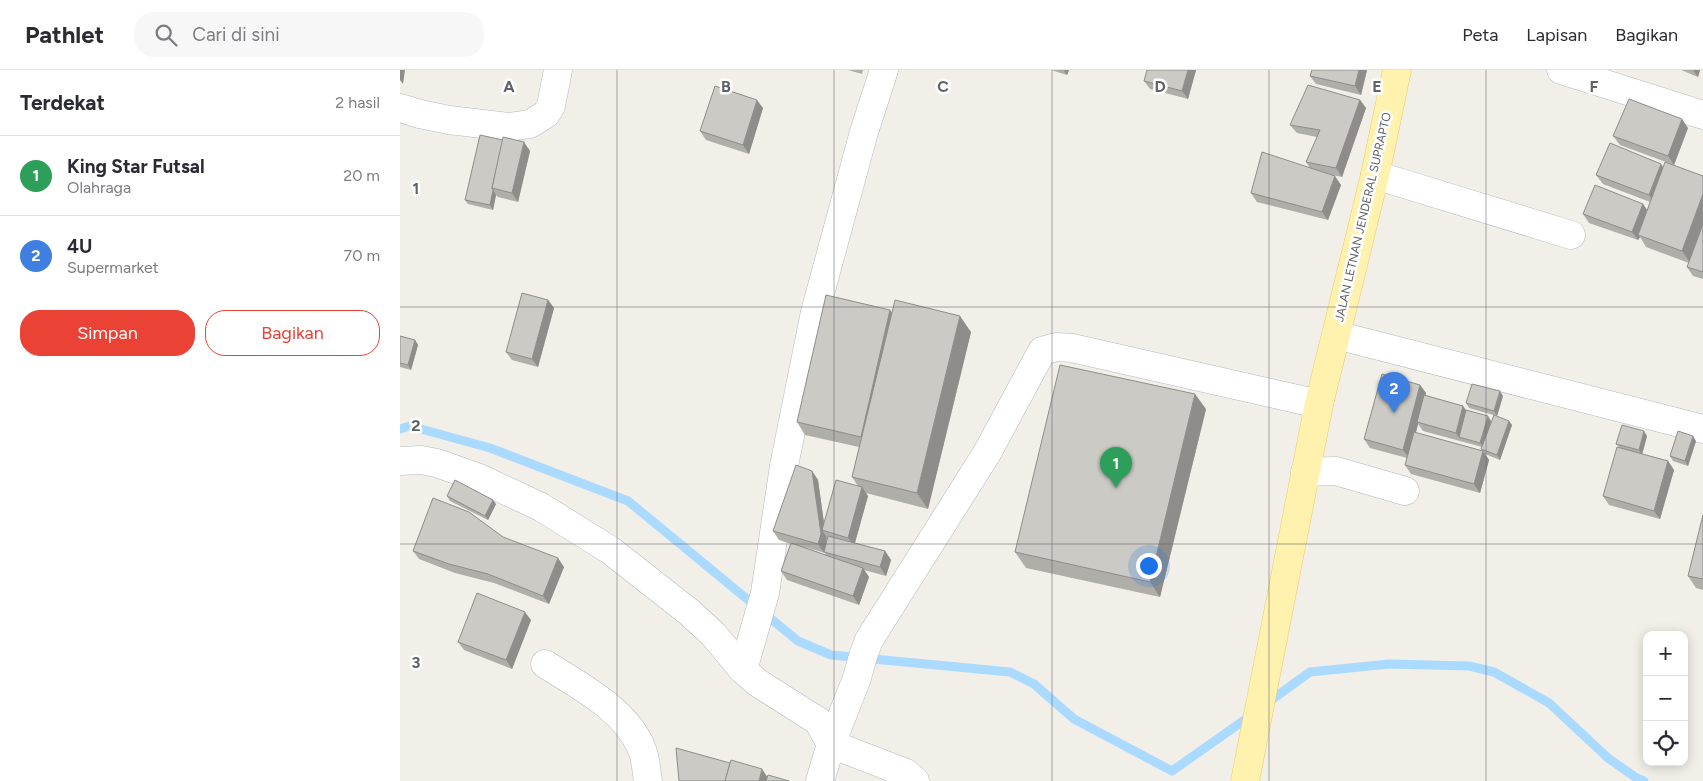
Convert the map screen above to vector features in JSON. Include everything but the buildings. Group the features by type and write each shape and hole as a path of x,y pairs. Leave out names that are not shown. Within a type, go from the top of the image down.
{"main road":[{"name":"JALAN LETNAN JENDERAL SUPRAPTO","path":"1245,781 1319,404 1375,175 1397,70"}],"street":[{"path":"400,108 449,120 509,127 530,124 546,114 551,106 558,70"},
{"path":"743,670 765,593 784,466 815,312 864,132 884,70"},
{"path":"1561,70 1703,115"},
{"path":"1375,175 1571,235"},
{"path":"1336,335 1703,429"},
{"path":"820,781 831,744 857,678 869,640 987,452 1042,351 1056,347 1072,348 1319,404"},
{"path":"400,462 421,460 437,463 479,478 541,507 610,550 656,585 713,634 743,670 758,683 818,721 831,744 906,774 915,781"},
{"path":"1305,472 1336,471 1405,491"},
{"path":"545,664 602,701 630,727 642,748 648,781"}],"waterway":[{"path":"400,429 410,426 490,448 628,501 798,641 831,655 1010,672 1034,684 1074,719 1172,771 1253,714"},
{"path":"1267,703 1310,672 1389,664 1469,666 1494,672 1549,703 1608,758 1644,781"}],"place":[{"name":"4U","path":"1394,413"},
{"name":"King Star Futsal","path":"1116,488"}]}
